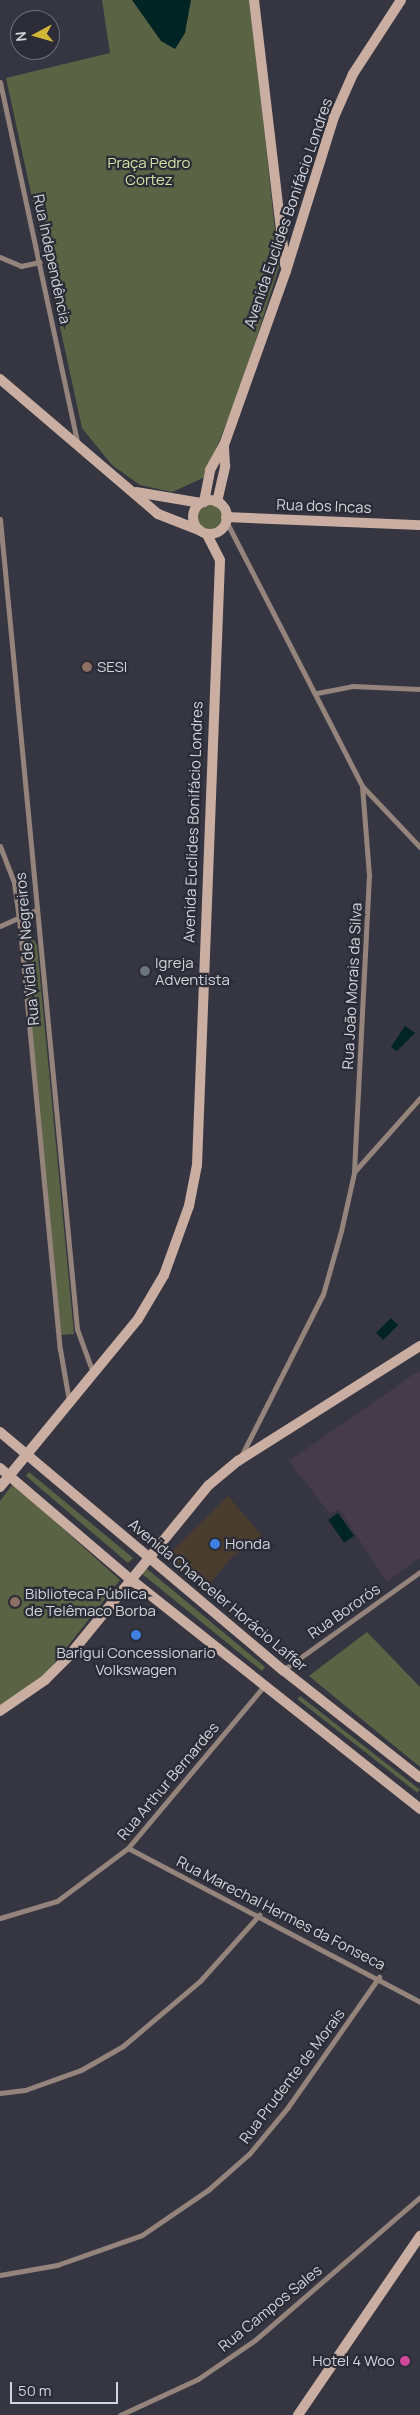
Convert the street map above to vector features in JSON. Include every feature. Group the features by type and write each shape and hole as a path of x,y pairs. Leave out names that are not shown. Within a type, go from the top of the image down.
{"street":[{"path":"254,0 286,271"},
{"name":"Avenida Euclides Bonifácio Londres","path":"202,502 210,470 224,445 286,271 334,117 353,74 400,0"},
{"name":"Rua Independência","path":"0,82 77,442"},
{"path":"0,257 22,266 40,262"},
{"path":"0,379 168,520 203,532 219,532 226,519 217,502 202,502 136,492"},
{"name":"Avenida Euclides Bonifácio Londres","path":"217,502 225,466 224,445"},
{"path":"202,502 193,519 203,532"},
{"name":"Rua Vidal de Negreiros","path":"0,519 77,1328 93,1374"},
{"name":"Rua dos Incas","path":"226,519 420,525"},
{"name":"Rua João Morais da Silva","path":"226,519 317,693 362,786 369,875 354,1172 323,1294 238,1461"},
{"name":"Avenida Euclides Bonifácio Londres","path":"0,1487 138,1319 164,1275 189,1206 197,1165 220,560 203,532"},
{"path":"317,693 352,686 420,689"},
{"path":"362,786 420,847"},
{"name":"Rua Vidal de Negreiros","path":"0,846 14,883 20,918 60,1349 69,1401"},
{"path":"0,926 36,910"},
{"path":"354,1172 420,1098"},
{"path":"0,1711 62,1663 147,1556 209,1485 238,1461 420,1346"},
{"name":"Avenida Chanceler Horácio Laffer","path":"0,1432 283,1670 420,1778"},
{"path":"0,1468 129,1578 420,1809"},
{"name":"Rua Bororós","path":"283,1670 420,1572"},
{"name":"Rua Arthur Bernardes","path":"0,1918 56,1900 128,1848 265,1686"},
{"name":"Rua Marechal Hermes da Fonseca","path":"128,1848 379,1977 420,2002"},
{"path":"0,2093 25,2090 81,2070 123,2046 200,1981 259,1915"},
{"name":"Rua Prudente de Morais","path":"0,2276 57,2265 142,2235 208,2190 249,2154 288,2107 379,1977"},
{"name":"Rua Campos Sales","path":"120,2415 198,2379 255,2340 420,2197"},
{"path":"298,2415 420,2236"}],"shaded area":[{"path":"132,0 191,0 185,33 175,49 161,41"},
{"path":"405,1026 415,1033 397,1051 391,1047"},
{"path":"391,1318 398,1325 383,1340 376,1333"},
{"path":"420,1370 420,1557 387,1582 339,1509 330,1514 289,1461"},
{"path":"228,1496 263,1537 232,1557 205,1589 174,1563 172,1551"},
{"path":"338,1513 354,1536 344,1543 328,1520"}],"green space":[{"name":"Praça Pedro Cortez","path":"102,0 250,0 279,267 241,386 205,477 172,492 140,485 112,465 82,428 6,78 110,53"},
{"path":"210,504 220,508 224,518 220,528 210,532 200,528 196,518 200,508"},
{"path":"29,929 37,946 74,1334 61,1335 23,946"},
{"path":"29,1472 133,1558 128,1563 26,1476"},
{"path":"13,1484 120,1580 44,1676 0,1707 0,1501"},
{"path":"146,1568 265,1667 262,1671 141,1573"},
{"path":"367,1632 420,1687 420,1767 309,1676"},
{"path":"300,1696 420,1790 417,1793 298,1699"}],"place":[{"name":"SESI","path":"87,667"},
{"name":"Igreja Adventista","path":"145,971"},
{"name":"Honda","path":"215,1544"},
{"name":"Biblioteca Pública de Telêmaco Borba","path":"15,1602"},
{"name":"Barigui Concessionario Volkswagen","path":"136,1635"},
{"name":"Hotel 4 Woo","path":"405,2361"}]}
